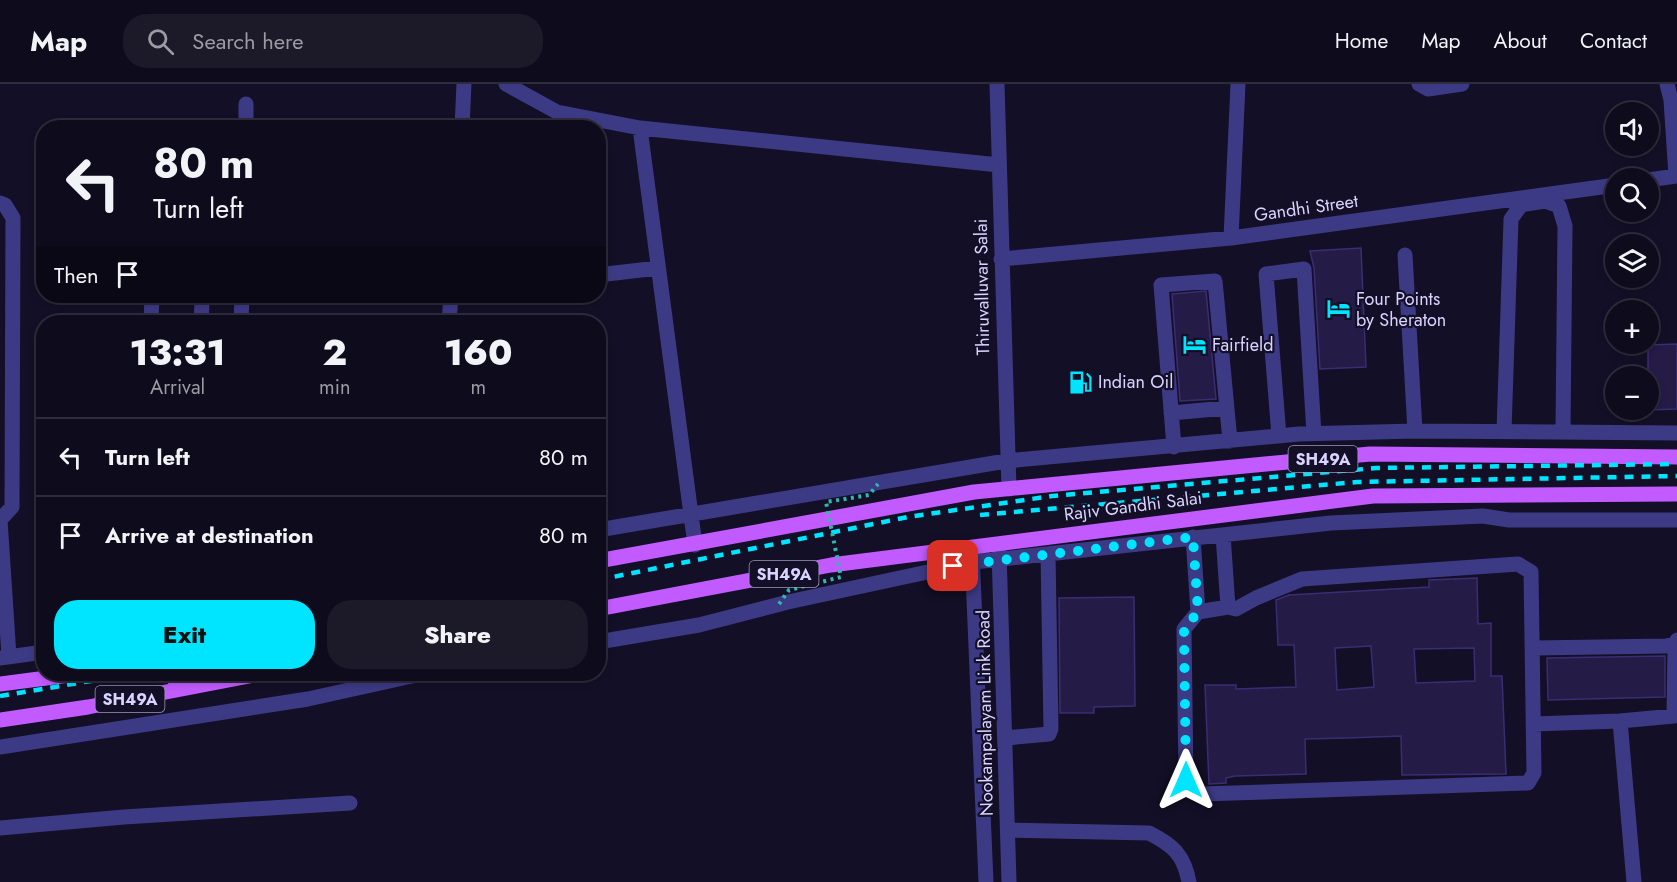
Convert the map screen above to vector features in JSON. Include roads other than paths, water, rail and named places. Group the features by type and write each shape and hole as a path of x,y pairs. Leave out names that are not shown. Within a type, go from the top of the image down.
{"main road":[{"name":"Rajiv Gandhi Salai","path":"606,560 974,492 1370,454 1677,457"},
{"name":"Rajiv Gandhi Salai","path":"606,607 831,565 1373,496 1677,494"},
{"name":"SH49A","path":"0,684 36,679"},
{"path":"175,681 177,690"},
{"name":"SH49A","path":"0,720 88,707 223,681"}],"street":[{"path":"462,120 464,84"},
{"path":"506,84 557,112 598,120"},
{"name":"Thiruvalluvar Salai","path":"997,84 1006,460 1009,489"},
{"path":"1231,238 1238,84"},
{"path":"1419,84 1428,89 1462,84"},
{"path":"1659,178 1676,176 1671,100 1666,84"},
{"path":"246,104 246,120"},
{"path":"606,121 640,128 999,165"},
{"path":"640,128 695,545"},
{"name":"Gandhi Street","path":"1001,259 1231,238 1605,187"},
{"path":"1504,431 1511,219 1521,205 1545,201 1559,206 1565,226 1563,432"},
{"path":"0,203 5,205 13,218 12,507 0,520 4,657 36,653"},
{"path":"1405,255 1416,431"},
{"path":"606,273 658,268"},
{"path":"1279,436 1266,274 1304,269 1314,434"},
{"path":"1174,447 1161,285 1215,280 1230,441"},
{"path":"201,315 202,303"},
{"path":"1171,413 1226,408"},
{"path":"606,529 878,484 1006,460 1314,434 1416,431 1677,433"},
{"path":"606,641 699,625 779,604 974,562 1193,537 1331,523 1483,516 1509,520 1677,520"},
{"path":"1223,535 1228,607"},
{"path":"1193,537 1198,612"},
{"name":"Nookampalayam Link Road","path":"998,542 1001,559 1009,882"},
{"name":"Nookampalayam Link Road","path":"970,546 974,562 986,882"},
{"path":"1006,738 1042,736 1049,734 1051,729 1048,554"},
{"path":"1518,564 1530,572 1534,773 1528,783 1516,786 1202,794 1190,790 1186,780 1184,629 1198,612 1228,607 1236,609 1256,597 1302,579 1518,564"},
{"path":"1533,648 1676,642 1674,717 1533,724"},
{"path":"0,747 308,699 389,681"},
{"path":"1620,720 1634,882"},
{"path":"0,828 124,817 350,803"},
{"path":"1008,830 1149,833 1168,842 1180,854 1189,882"}],"railway":[{"path":"606,578 908,517 1052,496 1376,468 1677,464"},
{"path":"980,515 1357,482 1677,476"},
{"path":"0,696 91,681"}],"place":[{"name":"Four Points by Sheraton","path":"1338,309"},
{"name":"Fairfield","path":"1194,345"},
{"name":"Indian Oil","path":"1080,382"}]}
